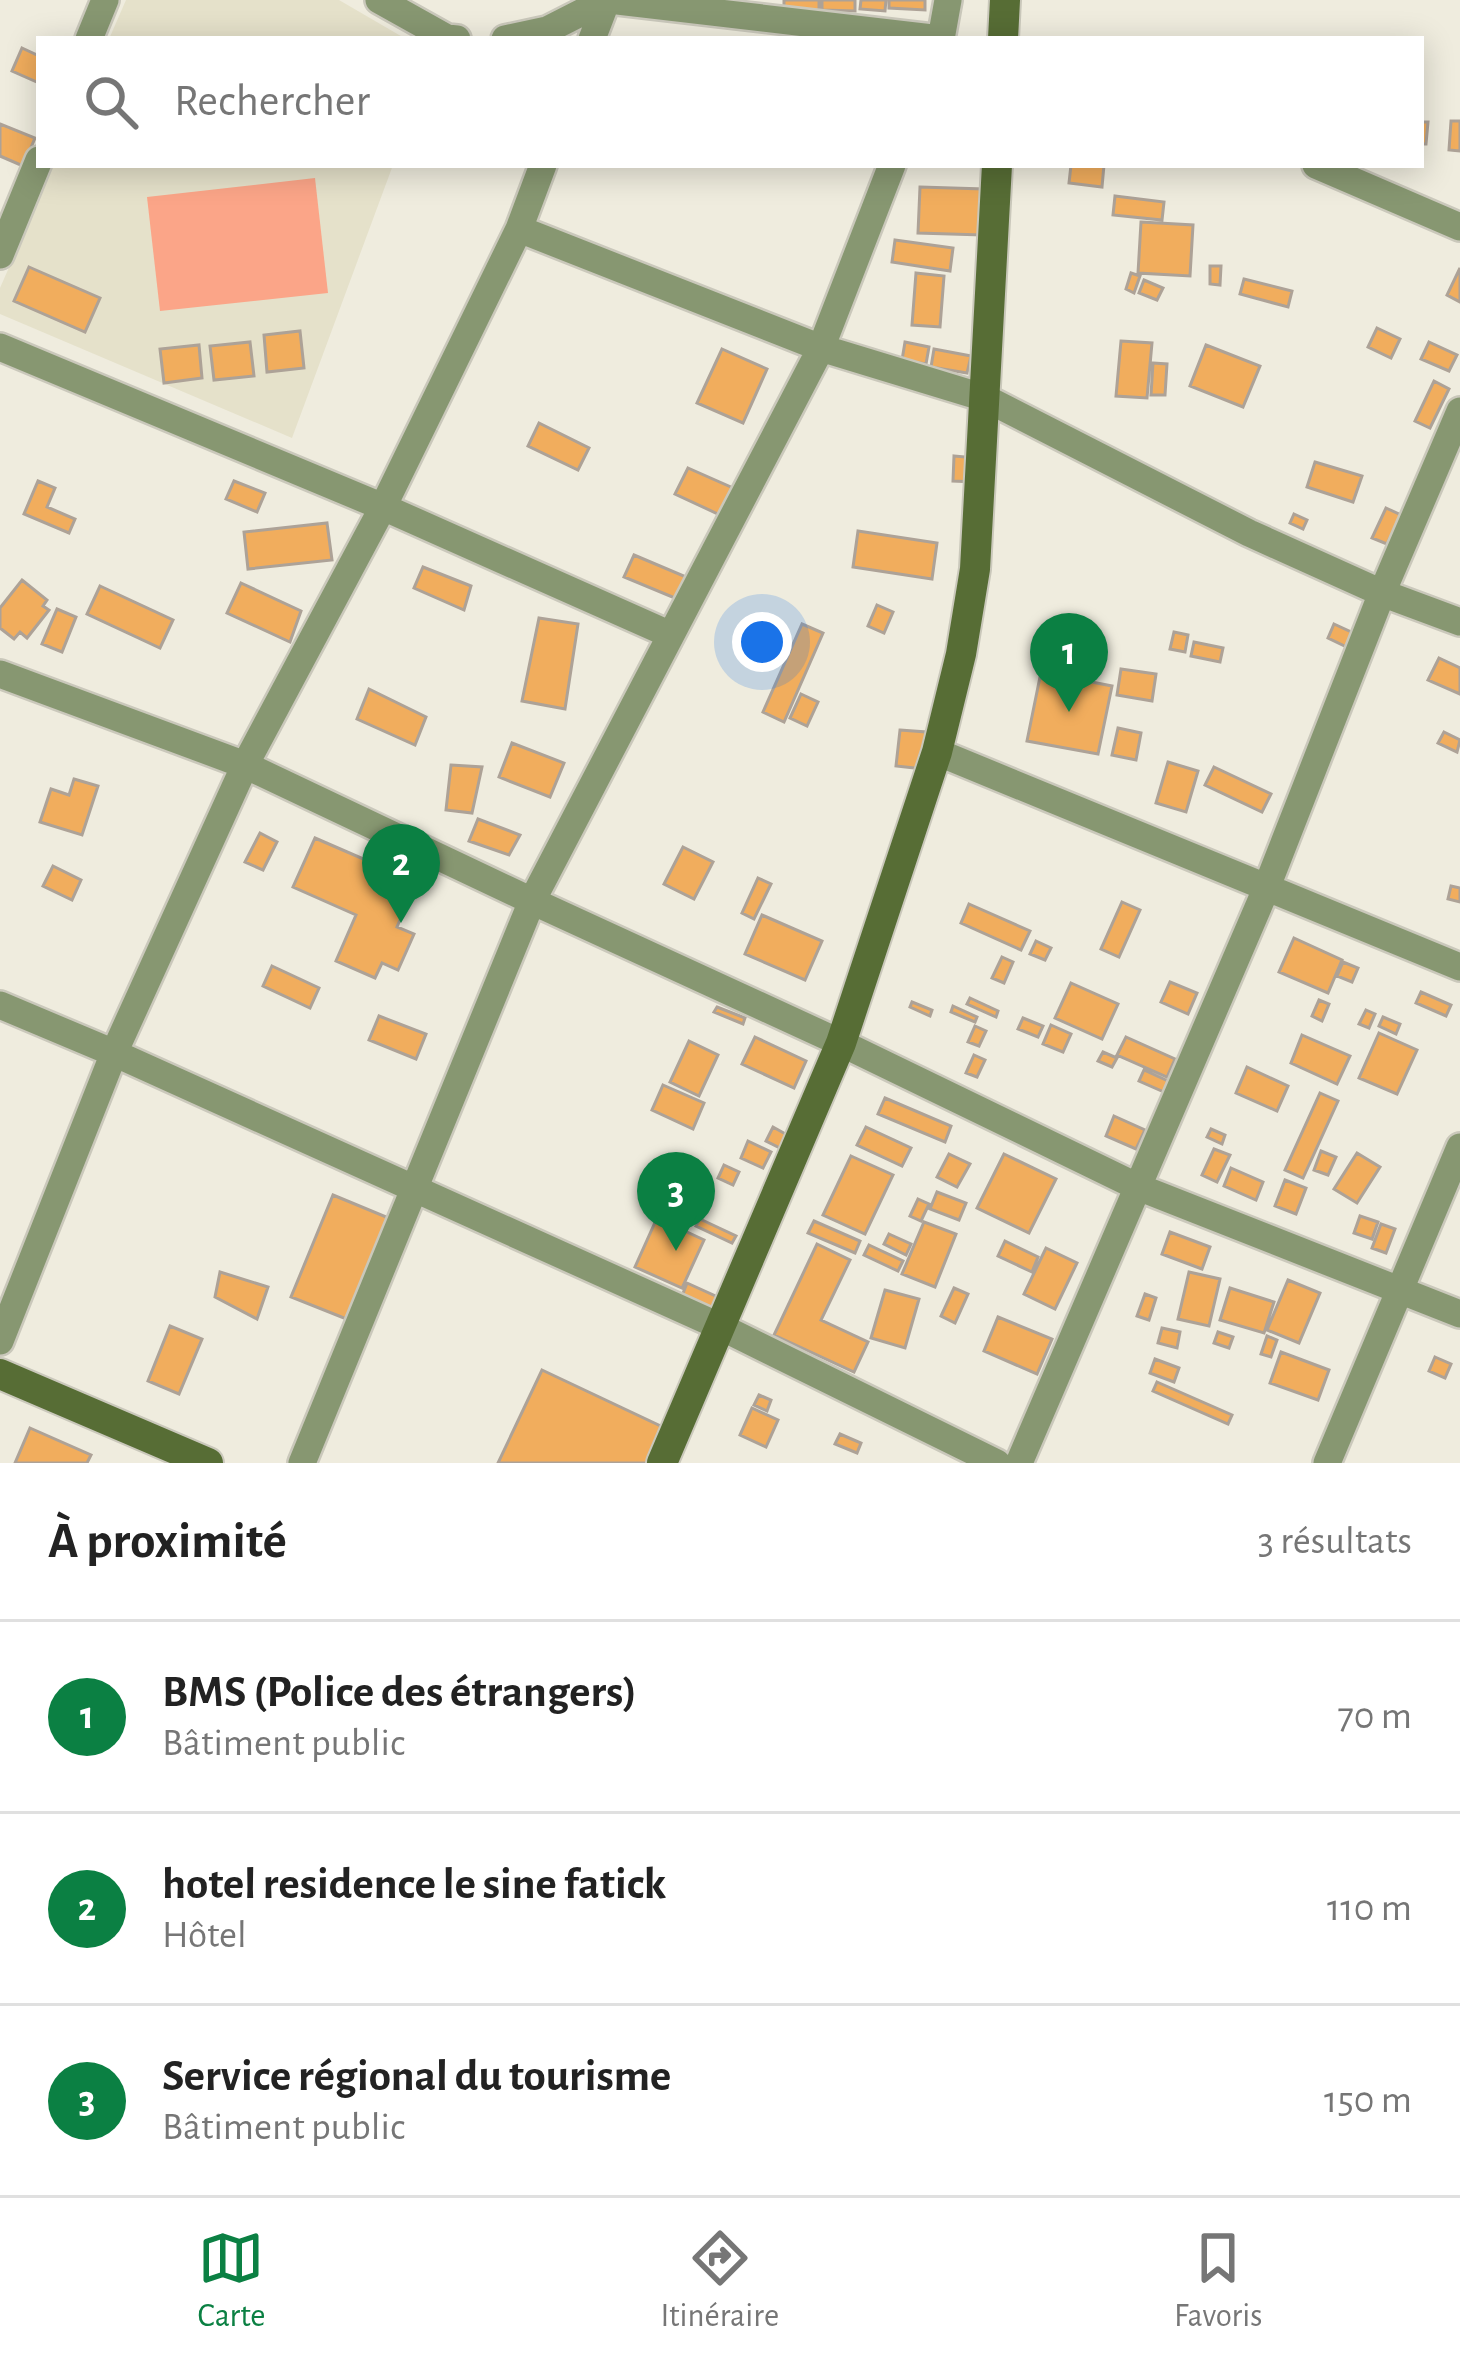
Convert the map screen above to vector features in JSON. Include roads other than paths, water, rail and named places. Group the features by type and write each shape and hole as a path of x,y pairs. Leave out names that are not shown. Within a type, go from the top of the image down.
{"street":[{"path":"90,36 104,0"},
{"path":"379,0 443,36"},
{"path":"593,36 607,0"},
{"path":"520,36 547,30 607,0 915,36"},
{"path":"942,36 948,0"},
{"path":"1003,36 1005,0"},
{"path":"0,255 36,167"},
{"path":"0,1341 114,1053 244,764 383,507 519,230 542,168"},
{"path":"302,1463 532,901 821,348 891,168"},
{"path":"662,1463 841,1043 937,752 975,569 997,168"},
{"path":"1323,168 1460,227"},
{"path":"519,230 821,348 985,398 1249,533 1460,622"},
{"path":"0,347 383,507 671,635"},
{"path":"1018,1463 1266,889 1382,593 1460,411"},
{"path":"0,674 244,764 1138,1187 1460,1314"},
{"path":"937,752 1460,967"},
{"path":"0,1005 721,1327 997,1463"},
{"path":"1327,1463 1460,1147"},
{"path":"0,1374 208,1463"}],"place":[{"name":"BMS (Police des étrangers)","path":"1069,712"},
{"name":"hotel residence le sine fatick","path":"401,923"},
{"name":"Service régional du tourisme","path":"676,1251"}]}
